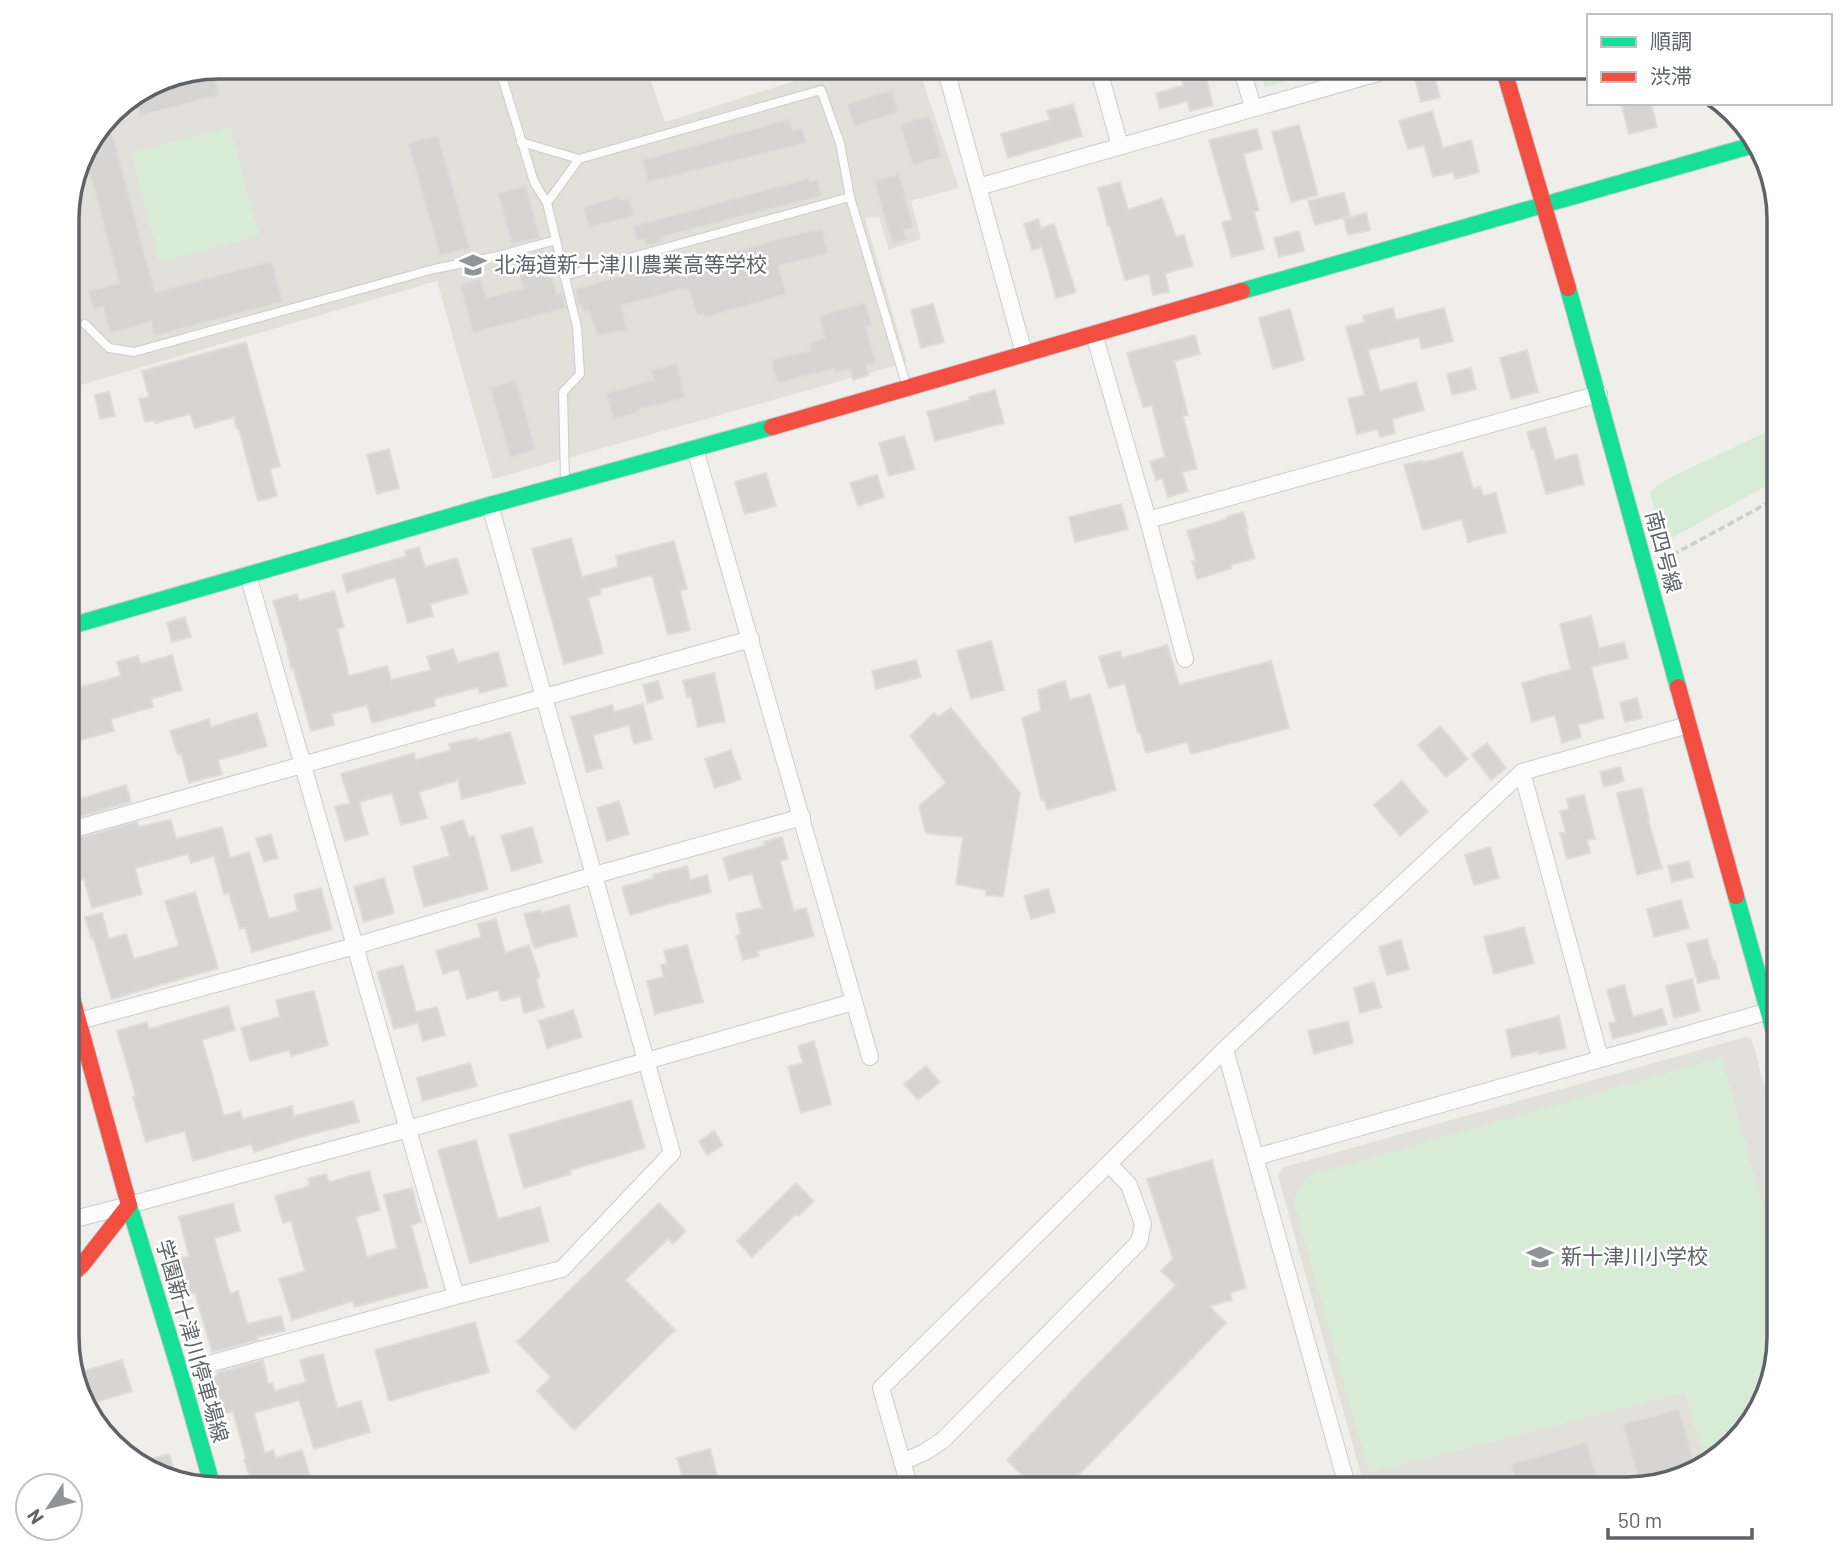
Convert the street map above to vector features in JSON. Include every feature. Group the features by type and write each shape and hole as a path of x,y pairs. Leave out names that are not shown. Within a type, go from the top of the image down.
{"main road":[{"name":"南四号線","path":"1507,79 1599,394 1767,1004"},
{"path":"79,623 1748,147"},
{"name":"学園新十津川停車場線","path":"79,1021 210,1477"},
{"path":"79,1268 130,1205"}],"street":[{"path":"949,79 1024,353"},
{"path":"1102,79 1121,146"},
{"path":"1245,79 1253,107"},
{"path":"978,187 1351,79"},
{"path":"1094,334 1185,659"},
{"path":"1148,520 1599,394"},
{"path":"695,449 870,1057"},
{"path":"180,1371 562,1269 672,1153 490,505"},
{"path":"248,575 456,1296"},
{"path":"79,828 751,639"},
{"path":"906,1477 881,1388 1225,1049 1522,772 1688,725"},
{"path":"1522,772 1600,1058"},
{"path":"79,1021 355,946 595,874 802,817"},
{"path":"79,1218 408,1129 853,1002"},
{"path":"1256,1157 1767,1012"},
{"path":"1225,1049 1345,1477"},
{"path":"902,1462 943,1440 1139,1242 1143,1224 1129,1185 1109,1164"}],"lane":[{"path":"503,79 534,182 547,203 577,327 580,374 563,391 565,484"},
{"path":"521,142 579,159 821,90 840,142 850,197 906,387"},
{"path":"547,203 579,159"},
{"path":"564,276 850,197"},
{"path":"85,324 109,348 134,352 435,268 498,257 556,240"}],"path":[{"path":"1646,569 1767,504"}],"shaded area":[{"name":"北海道新十津川農業高等学校","path":"650,79 665,122 801,79 922,79 959,188 911,201 921,239 889,250 879,217 865,218 907,362 493,479 437,281 79,385 79,209 86,174 102,141 126,113 165,89 191,81"},
{"name":"新十津川小学校","path":"1746,1037 1752,1040 1767,1096 1767,1347 1760,1382 1749,1407 1733,1430 1713,1448 1681,1467 1655,1475 1362,1477 1278,1176 1284,1167"}],"green space":[{"path":"1263,79 1295,79 1265,87"},
{"path":"230,127 259,236 160,262 131,153"},
{"path":"1767,432 1767,486 1666,541 1649,492 1671,477"},
{"name":"新十津川小学校","path":"1722,1057 1767,1223 1767,1347 1760,1382 1749,1407 1733,1430 1703,1455 1685,1393 1369,1473 1293,1200 1308,1176"}],"building":[{"path":"215,79 219,95 140,116 137,105 165,89 191,81"},
{"path":"1182,79 1206,79 1213,105 1190,111 1187,101 1160,109 1156,93 1183,86"},
{"path":"1415,79 1435,79 1440,97 1421,102"},
{"path":"892,90 898,113 854,126 847,104"},
{"path":"1073,104 1082,136 1008,158 1001,134 1050,120 1047,111"},
{"path":"1622,105 1652,105 1657,127 1629,134"},
{"path":"1432,111 1443,148 1471,140 1479,172 1455,179 1453,172 1433,177 1424,145 1408,149 1399,121"},
{"path":"930,115 942,157 913,165 900,124"},
{"path":"789,119 793,130 803,128 806,143 648,182 642,160"},
{"path":"1299,125 1318,195 1291,202 1272,132"},
{"path":"111,129 155,292 272,261 283,302 154,336 151,322 110,333 103,307 93,309 88,291 119,283 89,168"},
{"path":"1257,129 1262,149 1243,154 1259,210 1254,212 1264,249 1232,257 1222,222 1232,220 1209,140"},
{"path":"438,135 470,248 440,256 408,143"},
{"path":"899,174 914,228 904,231 907,240 892,244 874,180"},
{"path":"809,178 810,181 817,179 822,196 661,237 662,242 646,246 644,239 637,241 633,226"},
{"path":"1120,182 1128,210 1162,198 1176,237 1184,235 1193,266 1165,273 1169,292 1153,295 1149,274 1125,280 1098,188"},
{"path":"526,186 540,238 512,245 498,193"},
{"path":"1344,193 1350,216 1315,225 1308,201"},
{"path":"619,196 620,200 629,198 634,216 589,227 583,207"},
{"path":"1366,213 1370,230 1348,235 1344,219"},
{"path":"1038,219 1041,228 1054,224 1076,292 1056,298 1042,247 1032,250 1024,224"},
{"path":"822,229 828,253 778,266 787,294 704,318 703,314 697,316 689,290 681,289 621,306 627,330 597,336 589,311 584,312 581,304 578,305 575,289 652,267 649,259 666,255 670,269"},
{"path":"1299,231 1304,251 1279,257 1274,238"},
{"path":"543,250 557,294 562,292 566,308 473,333 460,284 481,278 486,298 523,288 515,258"},
{"path":"865,302 872,325 866,327 876,362 867,365 868,375 853,380 850,369 836,373 834,369 777,383 771,360 811,350 808,343 825,338 819,316"},
{"path":"933,304 944,342 921,348 911,310"},
{"path":"1393,308 1396,320 1444,308 1453,341 1422,349 1419,337 1368,350 1380,391 1416,382 1424,410 1392,419 1395,433 1380,437 1378,429 1357,434 1348,399 1365,395 1346,327 1365,322 1363,316"},
{"path":"1290,309 1304,360 1273,369 1259,318"},
{"path":"1195,335 1200,354 1174,361 1188,415 1183,416 1197,469 1182,472 1188,491 1168,497 1162,478 1156,480 1150,462 1165,457 1152,405 1143,407 1127,353"},
{"path":"246,342 280,466 270,469 277,496 258,501 234,417 195,428 190,414 156,423 155,420 145,422 139,399 149,397 142,371"},
{"path":"1527,350 1538,392 1511,399 1500,358"},
{"path":"677,363 685,398 613,419 606,393 654,380 651,370"},
{"path":"1471,368 1476,389 1452,395 1447,374"},
{"path":"516,380 536,450 510,458 490,388"},
{"path":"995,390 1004,423 935,441 927,412"},
{"path":"109,392 115,416 100,419 95,395"},
{"path":"1545,427 1555,460 1577,454 1584,484 1546,494 1527,432"},
{"path":"904,436 915,469 889,476 879,443"},
{"path":"389,449 399,488 377,494 367,455"},
{"path":"1462,452 1473,489 1480,487 1483,496 1496,493 1506,532 1468,542 1462,519 1423,530 1404,465"},
{"path":"766,473 776,506 745,514 735,482"},
{"path":"877,475 884,497 858,506 850,483"},
{"path":"1121,504 1128,529 1075,542 1069,517"},
{"path":"1243,512 1255,558 1197,579 1192,561 1196,560 1187,531"},
{"path":"571,538 582,577 618,567 616,556 674,541 687,589 680,591 690,630 668,635 652,575 600,589 601,594 588,598 603,653 564,664 532,549"},
{"path":"419,547 425,567 457,558 468,593 430,604 433,616 408,623 395,577 347,592 342,575 406,556 405,551"},
{"path":"334,591 344,627 337,629 349,676 387,666 391,680 431,670 427,657 453,649 458,663 498,652 507,686 480,693 478,687 434,699 435,706 372,723 367,705 331,714 334,725 311,731 273,601 297,594 299,601"},
{"path":"1591,616 1599,648 1624,642 1628,658 1591,667 1604,718 1578,725 1581,737 1562,743 1555,715 1532,722 1522,683 1571,669 1560,624"},
{"path":"185,617 191,637 172,642 167,623"},
{"path":"991,641 1004,690 971,699 957,651"},
{"path":"1167,645 1179,685 1271,661 1289,728 1191,754 1187,742 1146,753 1125,683 1109,688 1099,657 1120,651 1122,658"},
{"path":"172,655 182,690 151,699 153,707 111,719 114,731 79,741 79,688 121,676 117,662 138,656 141,664"},
{"path":"916,660 921,677 876,689 872,671"},
{"path":"714,673 725,721 698,727 691,696 687,697 683,681"},
{"path":"658,681 663,698 648,703 643,685"},
{"path":"1065,681 1070,700 1090,694 1116,790 1047,810 1044,799 1041,800 1022,718 1041,711 1038,690"},
{"path":"1637,698 1642,718 1625,722 1620,703"},
{"path":"643,704 652,739 634,744 629,725 593,735 602,768 587,772 571,717 612,705 614,712"},
{"path":"951,708 1020,793 1003,897 986,895 986,890 956,884 963,837 926,833 919,806 946,783 910,736 934,713 938,717"},
{"path":"257,713 267,746 218,760 222,774 189,783 181,754 178,755 170,731 209,719 211,727"},
{"path":"1440,726 1468,759 1446,777 1418,745"},
{"path":"510,732 525,783 462,799 458,780 419,792 427,818 401,825 392,793 359,802 368,834 345,841 335,807 350,803 341,774 414,753 416,760 451,750 449,744 477,738 478,741"},
{"path":"1487,743 1506,768 1491,780 1472,755"},
{"path":"731,750 741,779 715,788 705,759"},
{"path":"1620,767 1624,781 1604,787 1600,772"},
{"path":"1402,781 1428,812 1400,836 1374,805"},
{"path":"126,785 131,802 79,817 79,795 80,799"},
{"path":"1642,788 1662,868 1637,875 1617,793"},
{"path":"1584,795 1595,839 1587,840 1590,853 1567,859 1560,833 1566,832 1560,811 1569,809 1567,799"},
{"path":"619,801 629,834 607,841 597,808"},
{"path":"171,820 176,839 222,827 230,858 249,852 269,919 298,911 294,895 321,888 332,929 252,952 245,927 240,929 229,893 224,894 214,856 191,863 188,854 135,868 142,894 92,908 84,879 79,881 79,838 137,822 139,827"},
{"path":"463,820 469,837 474,836 488,889 424,907 413,867 450,856 441,827"},
{"path":"532,827 542,862 512,871 501,836"},
{"path":"271,834 278,858 264,862 256,839"},
{"path":"782,837 788,859 780,861 794,911 806,908 814,936 757,951 759,956 743,960 736,936 741,934 736,914 762,908 752,873 729,880 723,858"},
{"path":"1490,847 1499,878 1474,885 1465,855"},
{"path":"1689,861 1693,877 1672,882 1668,866"},
{"path":"687,866 690,880 707,875 711,892 630,915 622,887"},
{"path":"384,878 394,913 364,922 354,887"},
{"path":"1048,889 1055,912 1031,919 1024,896"},
{"path":"195,892 218,968 112,999 85,917 102,913 109,939 126,934 134,959 179,946 165,901"},
{"path":"1681,900 1689,928 1654,937 1647,909"},
{"path":"569,905 577,936 534,948 524,914 540,910 541,913"},
{"path":"496,919 505,953 529,945 540,977 536,979 544,1007 524,1013 520,996 501,1001 498,990 467,999 459,969 443,974 436,951 481,937 478,924"},
{"path":"1524,927 1534,963 1494,974 1484,937"},
{"path":"1707,939 1719,978 1698,983 1687,944"},
{"path":"1401,940 1409,969 1387,975 1379,947"},
{"path":"687,945 703,1002 655,1014 647,981 664,977 661,965 667,964 664,951"},
{"path":"403,965 416,1012 437,1007 445,1035 423,1041 418,1023 394,1029 377,972"},
{"path":"1692,979 1700,1011 1674,1018 1666,986"},
{"path":"1374,982 1381,1007 1360,1013 1354,988"},
{"path":"1624,985 1633,1017 1662,1009 1667,1024 1613,1039 1609,1023 1616,1022 1607,990"},
{"path":"314,991 328,1045 291,1056 289,1050 250,1061 241,1028 280,1017 276,1000"},
{"path":"228,1006 235,1030 202,1040 224,1116 240,1111 243,1119 292,1106 294,1116 353,1101 359,1122 254,1152 251,1144 193,1161 185,1131 146,1142 117,1031 147,1022 149,1029"},
{"path":"573,1010 582,1037 547,1048 539,1021"},
{"path":"1559,1016 1566,1048 1512,1057 1506,1030"},
{"path":"1348,1021 1353,1043 1314,1054 1308,1031"},
{"path":"814,1041 831,1104 801,1113 788,1067 803,1063 798,1046"},
{"path":"470,1063 477,1086 423,1101 417,1078"},
{"path":"926,1066 940,1082 918,1100 904,1084"},
{"path":"631,1100 645,1148 570,1170 571,1174 524,1188 509,1135"},
{"path":"714,1131 723,1145 707,1155 699,1142"},
{"path":"476,1140 498,1219 540,1207 549,1241 470,1263 438,1150"},
{"path":"1212,1160 1246,1288 1230,1293 1232,1300 1209,1306 1226,1323 1077,1477 1024,1477 1007,1460 1176,1285 1161,1271 1173,1259 1147,1179"},
{"path":"369,1171 380,1210 356,1217 367,1257 397,1248 384,1195 412,1188 421,1222 411,1225 428,1287 354,1307 353,1301 292,1320 279,1279 305,1271 291,1221 283,1223 275,1196 310,1186 308,1179 326,1174 329,1182"},
{"path":"796,1183 814,1201 798,1216 796,1214 752,1257 737,1241"},
{"path":"233,1203 240,1231 214,1238 230,1294 238,1291 247,1324 281,1316 285,1331 212,1352 195,1293 188,1295 178,1259 189,1256 179,1217"},
{"path":"659,1203 686,1231 673,1244 668,1239 625,1280 675,1330 574,1430 537,1391 551,1377 517,1342"},
{"path":"475,1322 489,1372 389,1401 375,1350"},
{"path":"323,1354 337,1408 361,1401 370,1432 314,1449 299,1400 254,1413 265,1453 273,1450 276,1458 302,1450 310,1477 250,1477 233,1411 222,1414 213,1378 218,1376 217,1373 263,1360 268,1384 272,1383 275,1391 306,1382 300,1360"},
{"path":"122,1360 132,1391 95,1402 83,1371"},
{"path":"1679,1409 1693,1461 1655,1475 1638,1477 1623,1424"},
{"path":"1587,1442 1597,1477 1515,1477 1511,1464"},
{"path":"710,1449 718,1477 683,1477 677,1458"},
{"path":"169,1454 174,1470 165,1467 150,1459"}],"traffic: fast":[{"path":"1242,291 1748,147"},
{"path":"1568,288 1678,687"},
{"path":"79,624 772,427"},
{"path":"1736,896 1767,1006"},
{"path":"129,1205 210,1477"}],"traffic: jam":[{"path":"1507,79 1568,288"},
{"path":"772,427 1242,291"},
{"path":"1678,687 1736,896"},
{"path":"79,1024 129,1205 79,1268"}],"place":[{"name":"北海道新十津川農業高等学校","path":"473,265"},
{"name":"新十津川小学校","path":"1540,1257"}]}
